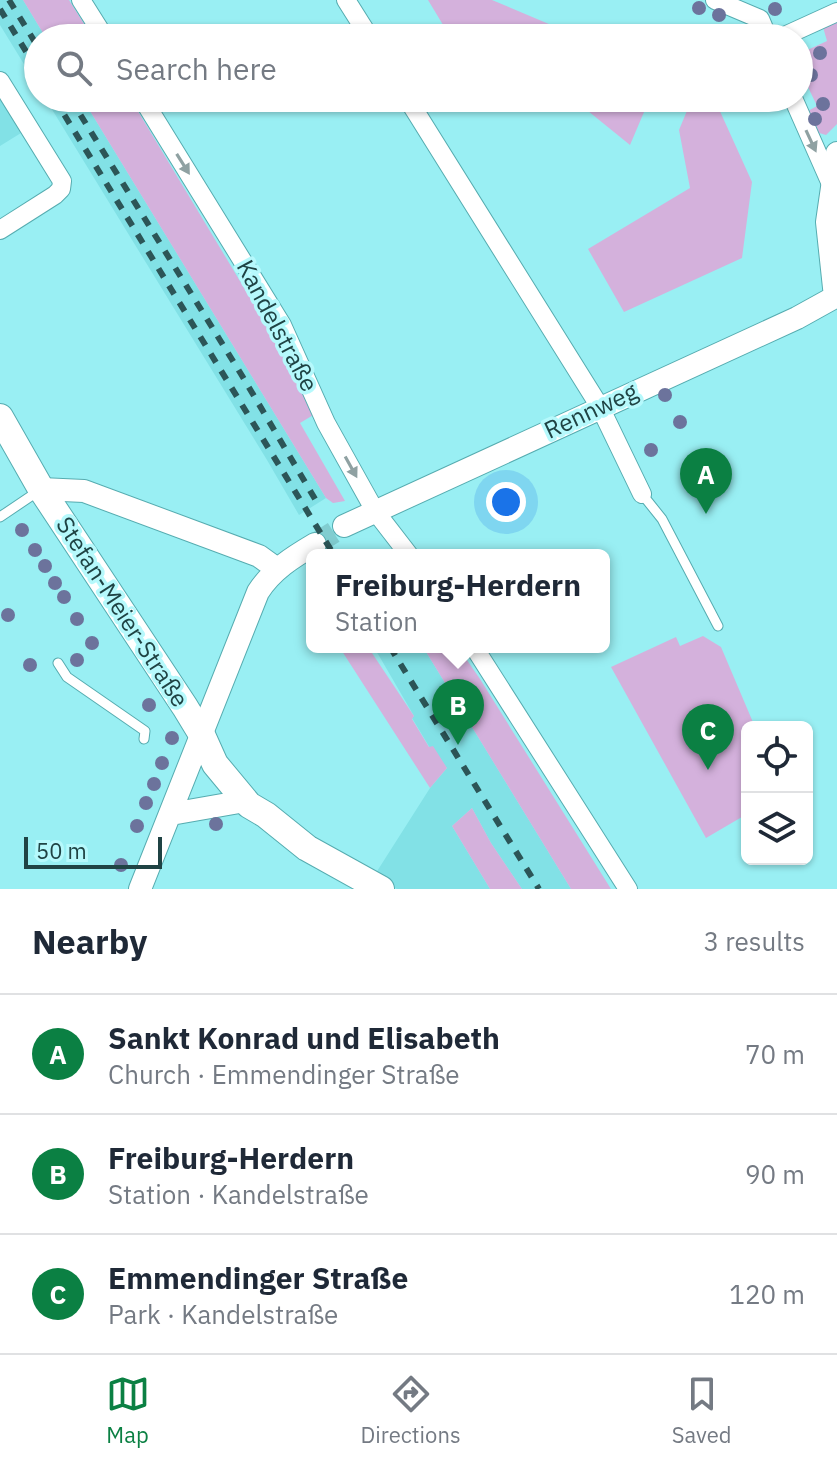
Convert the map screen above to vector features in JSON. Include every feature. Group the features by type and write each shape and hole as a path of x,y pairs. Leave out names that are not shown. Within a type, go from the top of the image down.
{"main road":[{"name":"Stefan-Meier-Straße","path":"0,417 41,489 202,735 221,749 251,787 256,808 307,848 381,889"}],"street":[{"path":"81,0 96,24"},
{"path":"346,0 361,24"},
{"path":"715,0 760,19 762,24"},
{"path":"811,24 837,12"},
{"path":"0,81 62,181 61,189 55,195 0,230"},
{"name":"Kandelstraße","path":"151,112 282,325 326,423 375,511 404,549"},
{"path":"416,112 600,407 642,494"},
{"path":"799,112 831,184"},
{"path":"836,299 827,222 837,153"},
{"name":"Rennweg","path":"344,526 836,299"},
{"name":"Stefan-Meier-Straße","path":"41,489 84,491 259,556 277,569"},
{"path":"307,549 315,544"},
{"path":"140,889 258,592 277,569 306,550"},
{"path":"478,653 628,889"},
{"path":"171,814 256,808"}],"lane":[{"path":"0,517 41,489"},
{"path":"642,494 662,519 718,626"},
{"path":"58,663 67,677 145,731 144,739"}],"shaded area":[{"path":"0,0 23,0 38,24 24,24 24,64 0,25"},
{"path":"23,0 69,0 84,24 38,24"},
{"path":"428,0 492,0 549,24 443,24"},
{"path":"837,21 837,124 826,135 816,132 808,112 813,112 817,106 813,98 813,47 827,41 823,27"},
{"path":"0,99 21,133 0,146"},
{"path":"54,112 91,112 326,498 299,515"},
{"path":"91,112 138,112 255,306 315,414 300,423 345,501 333,503 326,498"},
{"path":"589,112 644,112 630,145"},
{"path":"686,112 720,112 752,182 742,258 624,312 588,249 690,188 679,130"},
{"path":"703,636 721,647 752,721 741,721 741,818 706,838 611,667 676,637 680,646"},
{"path":"343,653 372,653 414,716 412,719 429,747 433,746 447,768 430,788"},
{"path":"427,653 571,889 522,889 472,808 452,826 490,889 397,889 374,876 430,788 447,768 430,748 378,654"},
{"path":"427,653 462,653 611,889 571,889"},
{"path":"472,808 522,889 490,889 452,826"}],"tunnel":[{"path":"315,544 344,526"}],"railway":[{"path":"9,0 24,24"},
{"path":"0,9 24,48"},
{"path":"63,112 330,549"},
{"path":"79,112 318,504"},
{"path":"394,653 539,889"}],"place":[{"name":"Sankt Konrad und Elisabeth","path":"706,514"},
{"name":"Freiburg-Herdern","path":"458,745"},
{"name":"Emmendinger Straße","path":"708,770"}]}
